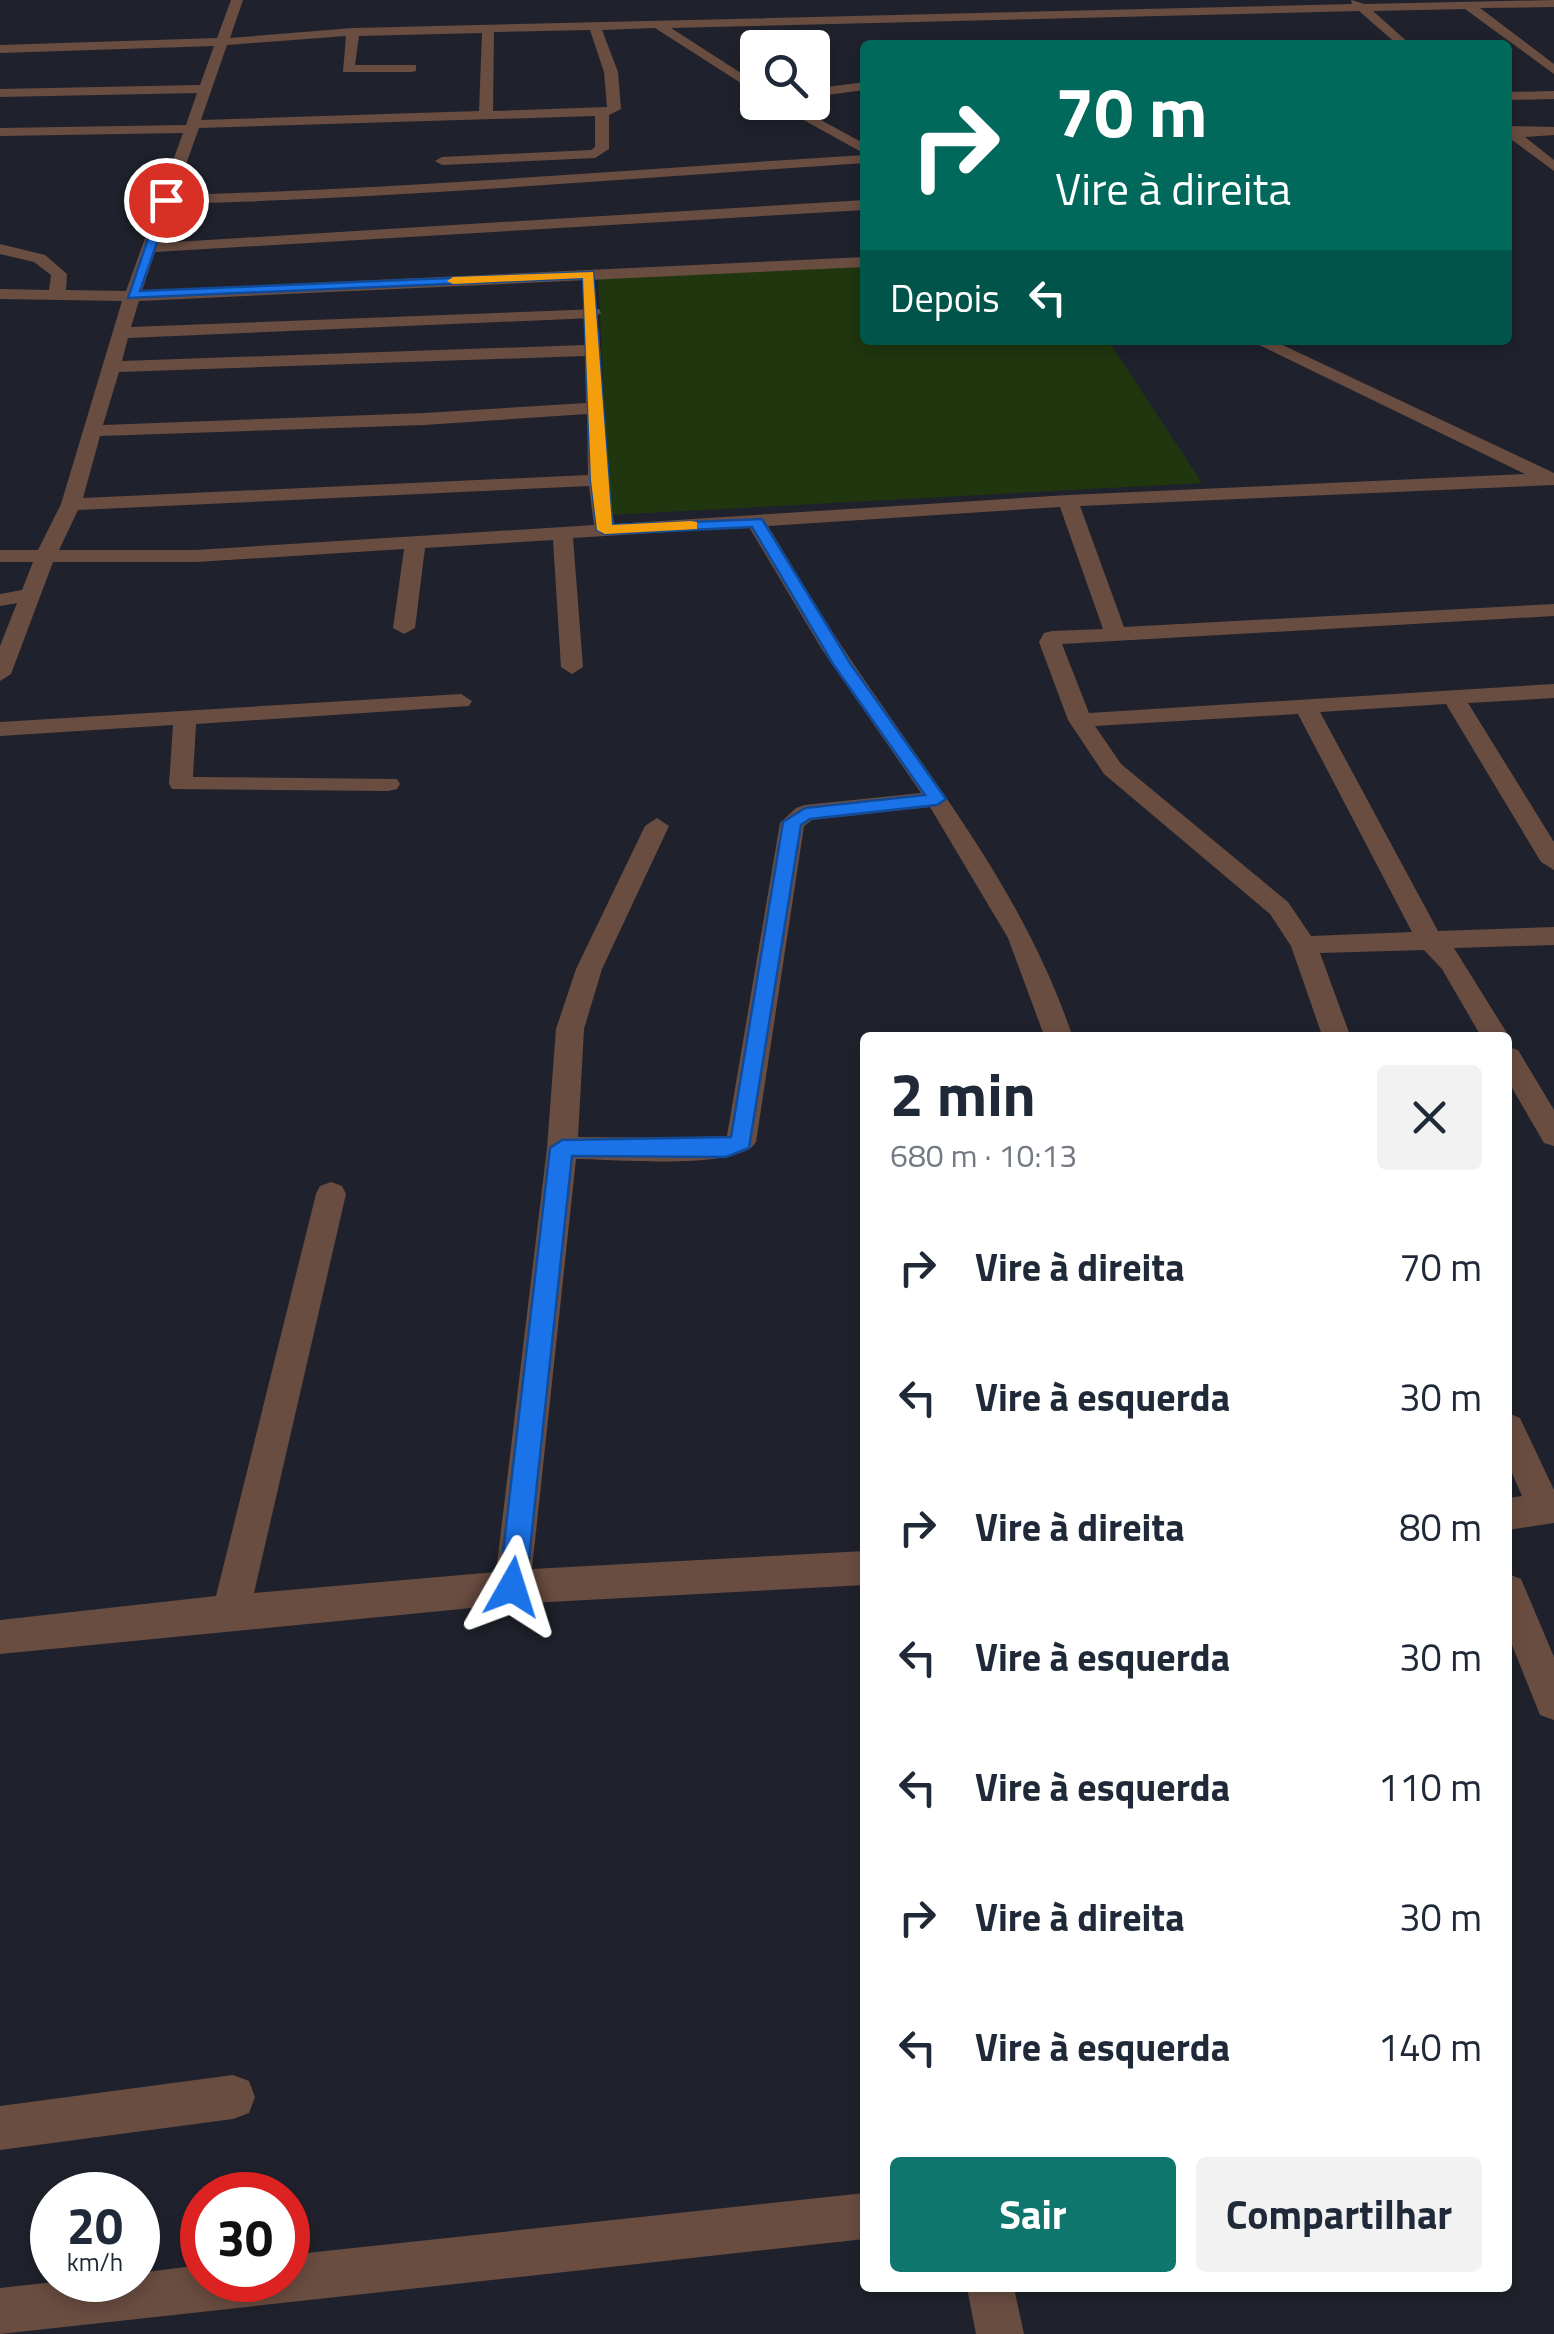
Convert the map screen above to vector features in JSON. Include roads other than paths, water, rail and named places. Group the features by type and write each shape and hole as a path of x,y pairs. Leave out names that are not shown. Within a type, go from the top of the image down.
{"street":[{"path":"0,674 45,557 72,504 132,296 237,0"},
{"path":"1158,0 1169,12"},
{"path":"0,49 220,42 353,32 969,18 1358,3 1551,2"},
{"path":"1358,3 1399,40"},
{"path":"1466,4 1554,70"},
{"path":"603,6 612,26"},
{"path":"969,18 976,32"},
{"path":"658,25 740,78"},
{"path":"0,132 602,112 614,109 614,88 595,26"},
{"path":"486,116 488,29"},
{"path":"353,32 348,69 412,68"},
{"path":"830,91 860,87"},
{"path":"0,93 208,90"},
{"path":"1512,96 1554,95"},
{"path":"442,161 594,154 602,149 602,112"},
{"path":"811,120 860,147"},
{"path":"1512,132 1554,131"},
{"path":"1512,134 1551,165"},
{"path":"166,200 371,194 455,184 860,159"},
{"path":"1521,163 1551,165"},
{"path":"151,248 860,205"},
{"path":"0,248 39,258 59,274 58,295"},
{"path":"0,294 132,296 860,262"},
{"path":"589,274 598,480 605,530"},
{"path":"120,333 593,313"},
{"path":"1269,345 1553,480"},
{"path":"110,367 594,350"},
{"path":"92,431 424,419 595,408"},
{"path":"72,504 598,480"},
{"path":"0,556 196,556 415,546 1068,501 1553,480"},
{"path":"1068,501 1115,633"},
{"path":"756,522 842,664 937,799 1031,952 1058,1032"},
{"path":"563,535 572,667"},
{"path":"404,628 415,546"},
{"path":"0,600 32,594"},
{"path":"1335,1032 1304,945 1280,908 1112,770 1080,720 1050,642 1059,635 1554,610"},
{"path":"1080,720 1554,691"},
{"path":"1453,697 1554,862"},
{"path":"0,729 460,700"},
{"path":"1305,706 1430,940 1452,963 1492,1032"},
{"path":"185,718 181,784 388,784"},
{"path":"562,1148 726,1148 741,1142 792,822 805,814 937,799"},
{"path":"512,1587 562,1148 570,1029 588,970 657,826"},
{"path":"1304,945 1554,936"},
{"path":"1512,1064 1554,1135"},
{"path":"231,1612 331,1194"},
{"path":"1512,1436 1549,1508 1512,1513"},
{"path":"0,1638 512,1587 860,1568"},
{"path":"1512,1601 1554,1702"},
{"path":"0,2128 233,2097"},
{"path":"310,2277 860,2217"},
{"path":"0,2312 180,2292"},
{"path":"992,2292 1000,2334"}]}
